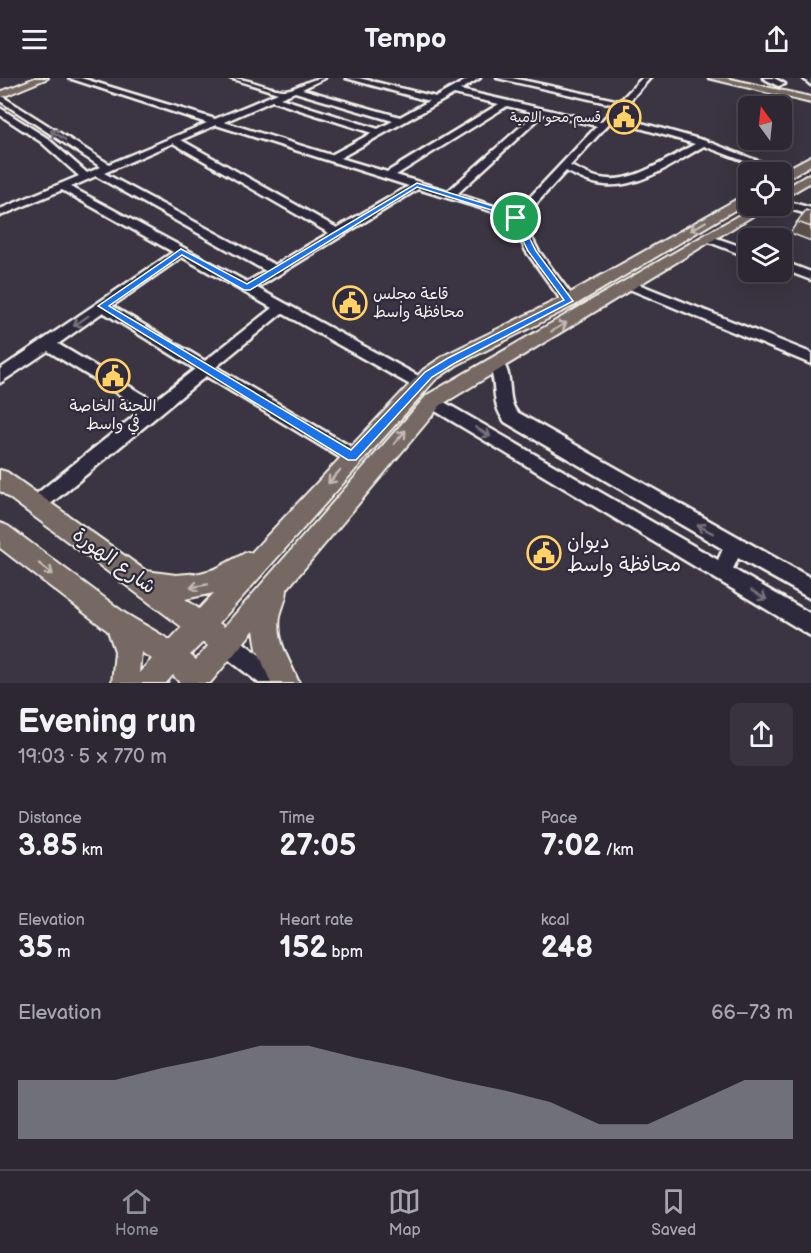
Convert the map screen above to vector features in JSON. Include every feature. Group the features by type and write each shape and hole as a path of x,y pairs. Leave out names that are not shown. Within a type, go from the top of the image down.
{"main road":[{"path":"0,88 29,78"},
{"path":"0,96 43,78"},
{"path":"713,78 811,100"},
{"path":"741,78 781,84 811,85"},
{"path":"792,171 811,160"},
{"path":"792,189 811,177"},
{"path":"0,534 117,623 172,656 197,682 281,578 432,402 708,238 738,208"},
{"path":"148,683 419,383 440,367 462,355 738,214"},
{"path":"462,355 475,375"},
{"name":"شارع الهورة","path":"0,479 227,644"},
{"path":"136,579 170,588 205,585 232,573 268,549"},
{"path":"281,578 270,605 266,639 272,662 286,683"},
{"path":"117,623 128,651 125,683"}],"street":[{"path":"73,78 99,84 215,124 504,211 516,218 532,251 569,301"},
{"path":"99,84 114,78"},
{"path":"234,78 400,120"},
{"path":"0,213 321,78"},
{"path":"350,78 437,100"},
{"path":"453,78 473,80"},
{"path":"501,78 622,104"},
{"path":"516,218 646,78"},
{"path":"767,78 781,84"},
{"path":"807,78 811,85"},
{"path":"331,159 473,80"},
{"path":"452,91 543,111 607,121 704,143 750,162"},
{"path":"0,96 107,167"},
{"path":"273,99 379,132"},
{"path":"388,176 506,103"},
{"path":"0,111 90,174 276,270"},
{"path":"450,195 543,111"},
{"path":"174,141 337,233"},
{"path":"564,167 600,182 620,182 638,176 704,143"},
{"path":"247,288 417,185"},
{"path":"62,186 419,383"},
{"path":"792,206 811,212"},
{"path":"708,238 738,249"},
{"path":"0,377 181,252"},
{"path":"792,269 811,276"},
{"path":"631,285 811,359"},
{"path":"102,306 352,456"},
{"path":"36,505 281,307"},
{"path":"48,344 155,409"},
{"path":"495,363 500,368 502,406 512,417 811,589"},
{"path":"432,402 811,626"},
{"path":"722,573 734,545"},
{"path":"227,644 277,683"}],"building":[{"path":"806,210 811,212 811,227 797,222"}],"place":[{"name":"قسم محو الامية","path":"624,117"},
{"name":"قاعة مجلس محافظة واسط","path":"350,303"},
{"name":"اللجنة الخاصة في واسط","path":"113,376"},
{"name":"ديوان محافظة واسط","path":"544,553"}],"route":[{"path":"417,185 504,211 516,218 532,251 569,301 440,367 419,383 352,456 102,306 181,252 247,288 417,185"}]}
